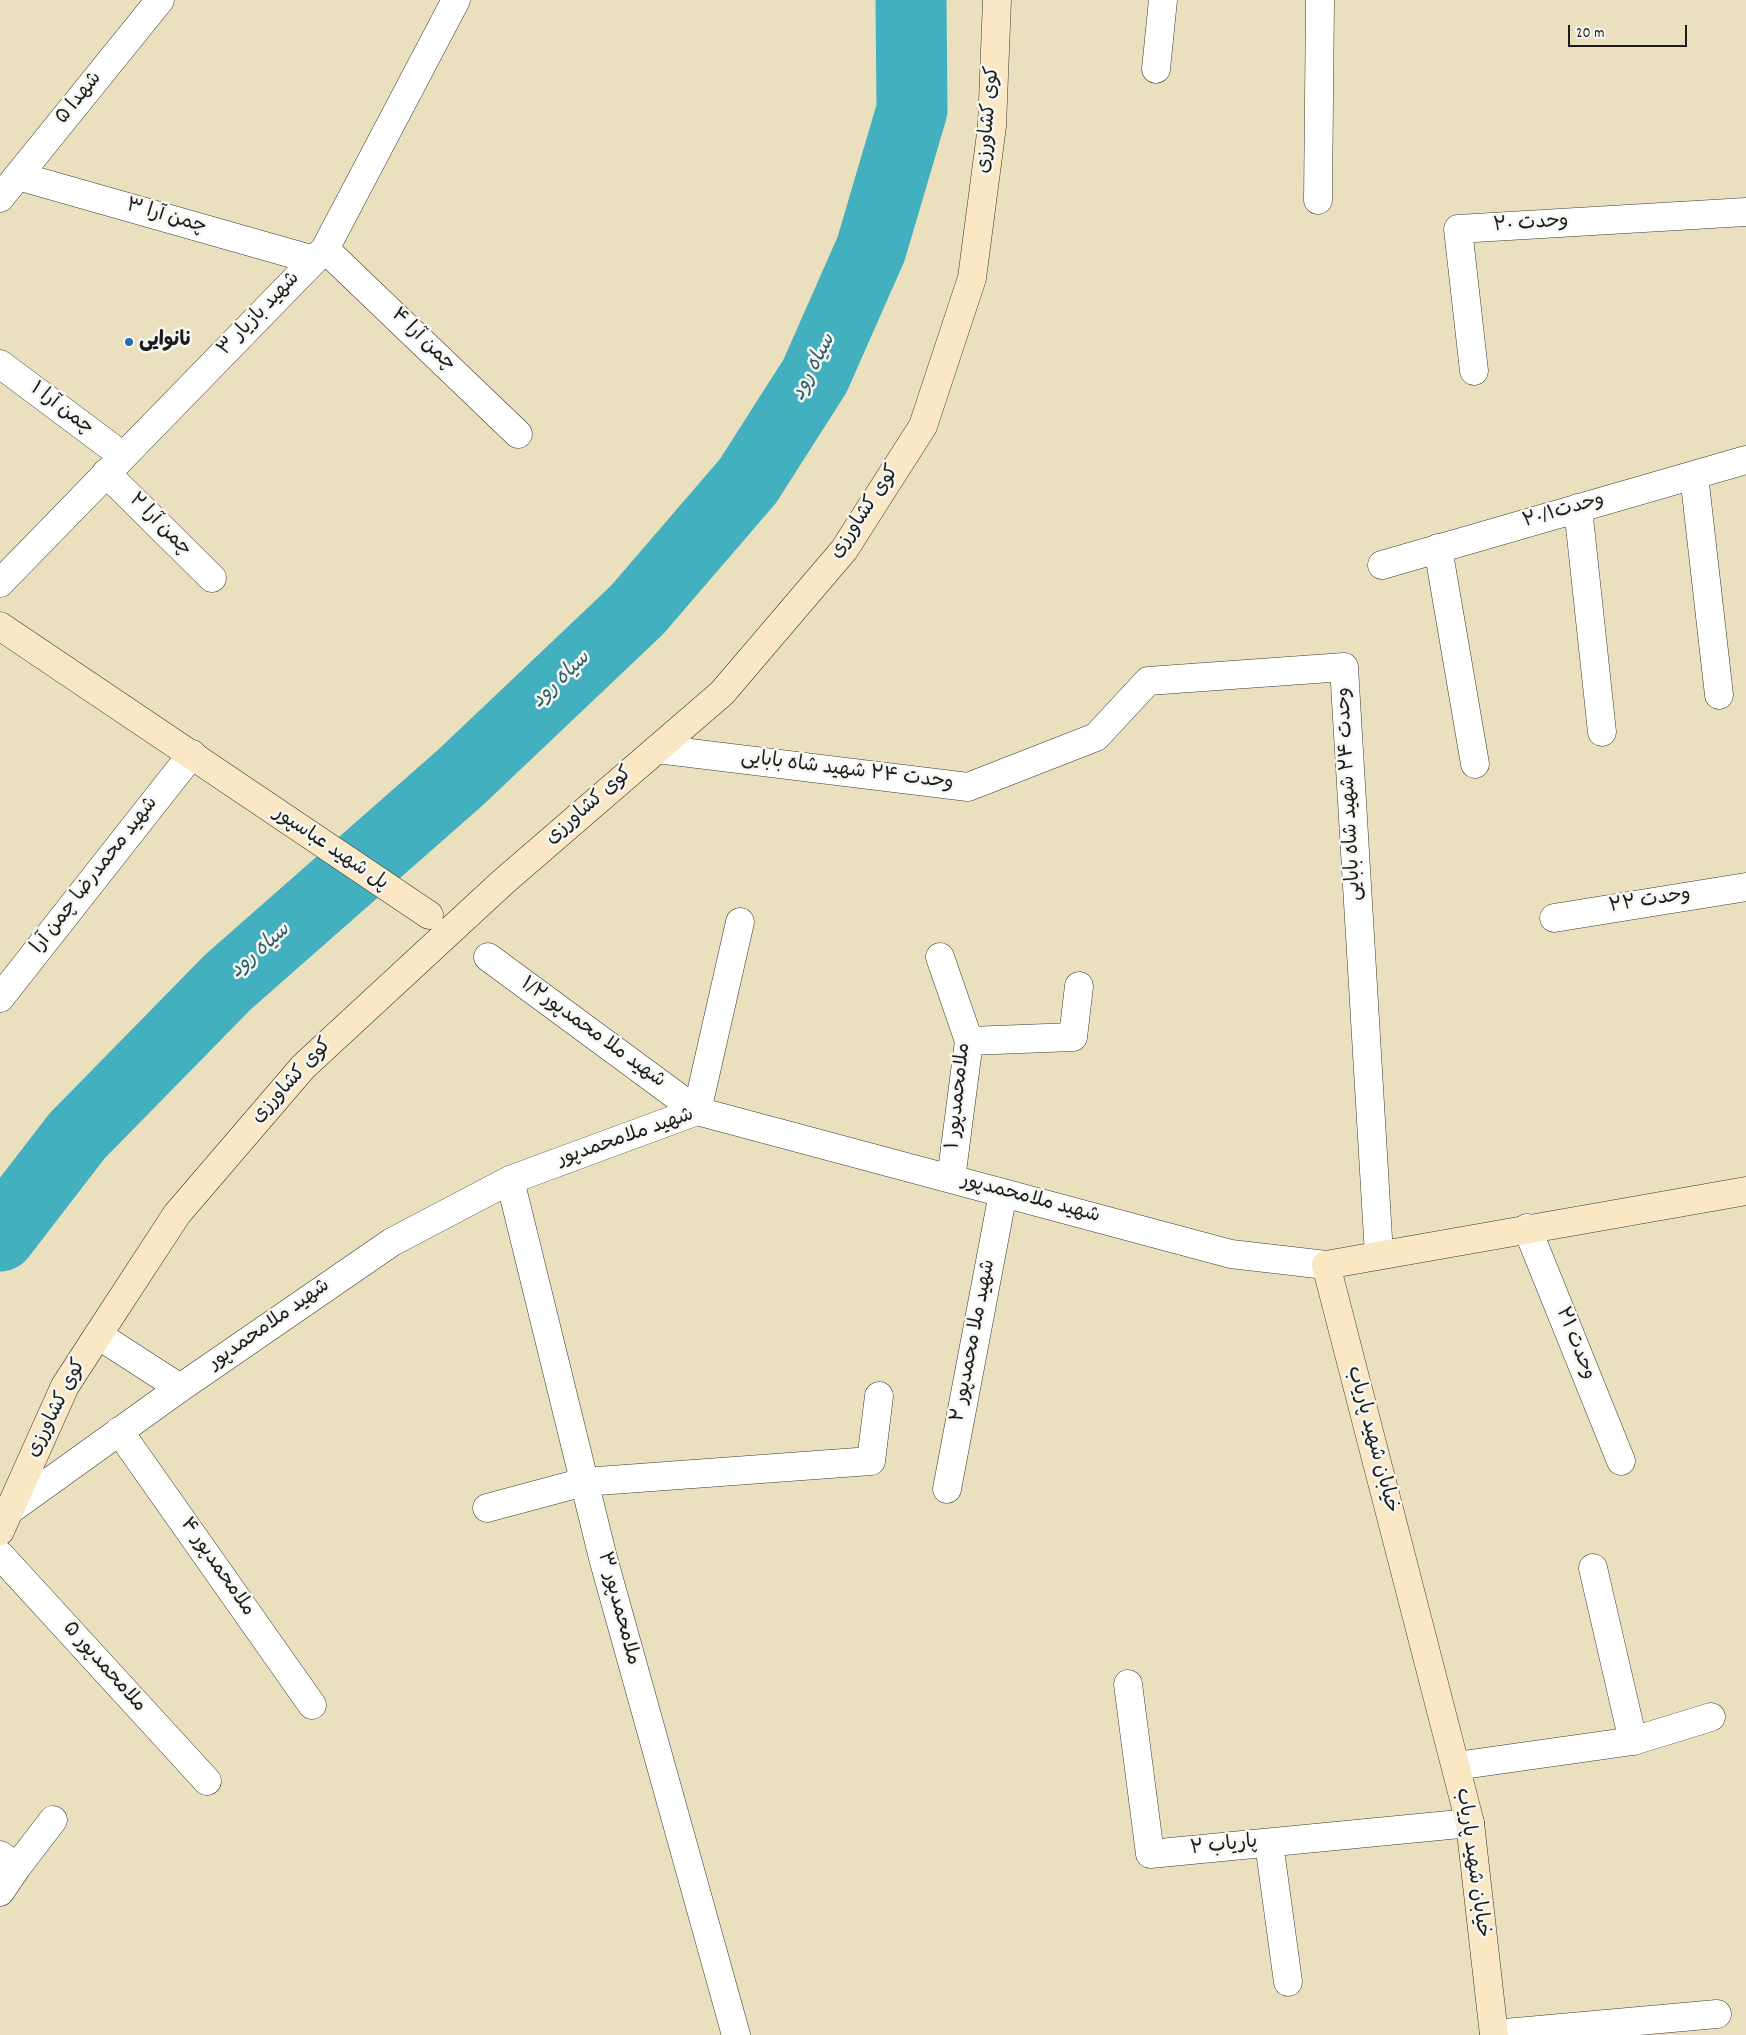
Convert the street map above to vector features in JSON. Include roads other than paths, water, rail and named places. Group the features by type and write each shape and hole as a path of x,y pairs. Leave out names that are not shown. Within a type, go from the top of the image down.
{"street":[{"name":"شهدا ۵","path":"0,198 160,0"},
{"name":"کوی کشاورزی","path":"5,1520 65,1386 177,1214 303,1067 439,924 503,882 722,693 844,550 923,426 972,278 992,126 997,0"},
{"path":"1156,69 1163,0"},
{"path":"1318,200 1320,0"},
{"name":"شهید بازیار ۳","path":"0,583 320,254 447,6"},
{"name":"چمن آرا ۳","path":"18,176 320,254"},
{"name":"وحدت ۲۰","path":"1474,370 1458,229 1746,212"},
{"name":"چمن آرا ۴","path":"320,254 518,434"},
{"name":"چمن آرا ۱","path":"0,364 115,465"},
{"name":"وحدت۲۰/۱","path":"1382,565 1746,460"},
{"name":"چمن آرا ۲","path":"115,465 212,578"},
{"path":"1694,475 1720,695"},
{"path":"1578,508 1602,732"},
{"path":"1438,548 1475,764"},
{"path":"0,626 192,754"},
{"name":"وحدت ۲۴ شهید شاه بابایی","path":"657,749 968,787 1096,737 1148,681 1344,667 1379,1255"},
{"name":"پل شهید عباسپور","path":"192,754 231,784 439,924"},
{"name":"شهید محمدرضا چمن آرا","path":"0,998 192,754"},
{"name":"وحدت ۲۲","path":"1554,918 1746,887"},
{"path":"697,1111 740,922"},
{"name":"شهید ملا محمدپور۱/۲","path":"488,958 697,1111"},
{"name":"ملامحمدپور ۱","path":"940,958 969,1041 951,1179"},
{"path":"969,1041 1074,1037 1080,986"},
{"name":"شهید ملامحمدپور","path":"5,1520 119,1431 392,1242 510,1180 697,1111 1231,1254 1326,1265"},
{"name":"ملامحمدپور ۳","path":"510,1180 603,1558 736,2035"},
{"path":"1326,1265 1527,1228 1746,1191"},
{"name":"شهید ملا محمدپور ۲","path":"947,1489 1004,1193"},
{"name":"وحدت ۲۱","path":"1527,1228 1621,1461"},
{"name":"خیابان شهید پاریاب","path":"1326,1265 1470,1823 1494,2034"},
{"path":"98,1335 180,1388"},
{"path":"488,1508 584,1482 870,1460 879,1396"},
{"name":"ملامحمدپور ۴","path":"119,1431 312,1704"},
{"name":"ملامحمدپور ۵","path":"0,1555 207,1781"},
{"path":"1593,1568 1633,1741"},
{"name":"پاریاب ۲","path":"1128,1684 1150,1854 1470,1823"},
{"path":"1456,1766 1633,1741 1711,1717"},
{"path":"0,1892 9,1861 53,1820"},
{"path":"1269,1843 1288,1982"},
{"path":"1494,2034 1717,2014"}],"waterway":[{"name":"سیاه رود","path":"0,1236 77,1136 228,982 461,777 637,610 748,481 815,376 871,249 912,110 911,0"}],"place":[{"name":"نانوایی","path":"129,342"}]}
